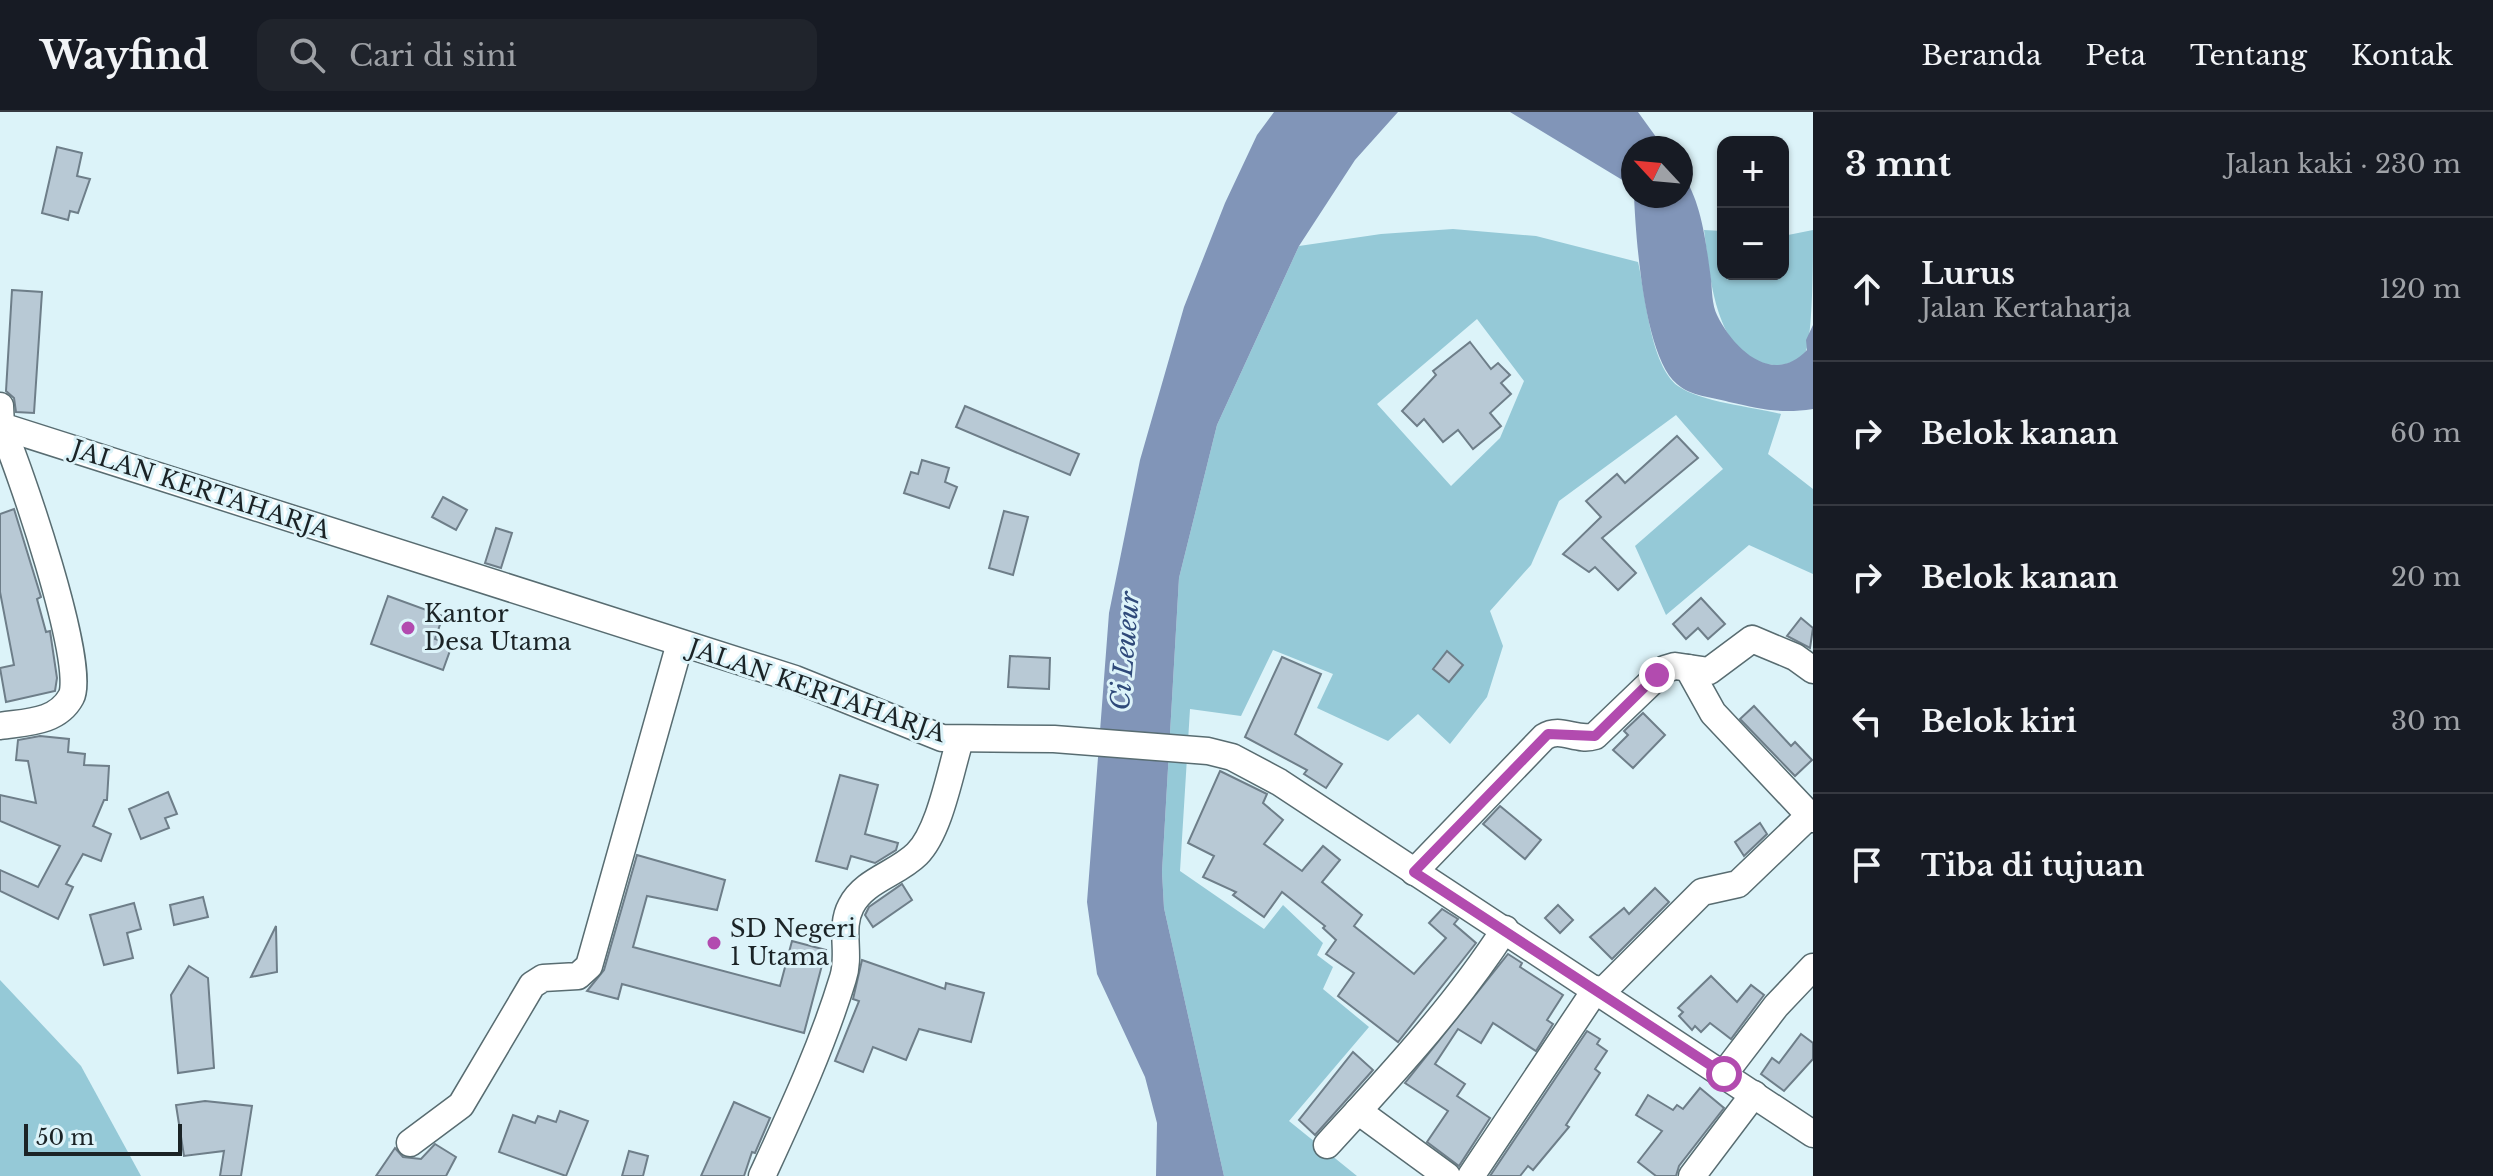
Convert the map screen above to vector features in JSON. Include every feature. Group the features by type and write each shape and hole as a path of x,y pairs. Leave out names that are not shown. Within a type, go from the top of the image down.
{"street":[{"name":"JALAN KERTAHARJA","path":"1,416 795,679 942,738 1054,739 1208,751 1257,769 1599,990 1813,1134"},
{"path":"0,726 50,717 68,702 74,683 62,617 19,464 1,416"},
{"path":"1414,872 1548,734 1556,732 1591,738 1661,672 1675,666 1709,671 1752,639 1795,657 1813,670"},
{"path":"410,1143 464,1100 532,985 543,978 578,976 589,966 680,643"},
{"path":"1471,1176 1599,990 1702,892 1738,884 1811,818 1713,713 1688,668"},
{"path":"762,1176 810,1071 845,973 845,920 850,907 864,889 911,860 928,840 960,740"},
{"path":"1327,1145 1436,1023 1479,969 1505,929"},
{"path":"1724,1074 1776,1006 1813,967"},
{"path":"1692,1176 1754,1094"},
{"path":"1358,1111 1447,1176"}],"shaded area":[{"path":"1453,229 1536,236 1638,262 1655,347 1661,363 1678,386 1700,396 1781,414 1768,454 1813,489 1813,574 1749,545 1666,615 1635,546 1723,469 1676,415 1559,501 1531,565 1490,611 1503,646 1487,697 1450,744 1418,714 1388,741 1317,708 1333,674 1273,650 1241,716 1190,709 1180,871 1264,929 1283,905 1323,943 1317,955 1333,967 1323,989 1369,1027 1289,1121 1357,1176 1224,1176 1164,908 1162,872 1179,578 1217,425 1299,246 1381,234","holes":["1477,319 1524,381 1500,438 1451,486 1377,404"]},
{"path":"1704,230 1717,231 1717,280 1789,280 1789,235 1813,230 1810,328 1806,351 1800,358 1787,364 1774,365 1754,360 1739,348 1727,332 1719,312"},
{"path":"0,980 81,1066 141,1176 0,1176"}],"water":[{"name":"Ci Leueur","path":"1274,112 1398,112 1355,160 1299,246 1217,425 1179,578 1162,872 1164,908 1224,1176 1156,1176 1157,1123 1145,1077 1097,974 1087,902 1109,613 1140,460 1184,307 1225,203 1257,135"},
{"path":"1510,112 1638,112 1655,136 1621,136 1621,179"},
{"path":"1693,194 1702,223 1715,311 1733,340 1756,359 1781,365 1807,350 1806,340 1813,325 1813,409 1790,411 1751,407 1702,396 1677,384 1666,370 1649,324 1635,208 1693,208"}],"building":[{"path":"57,147 82,153 77,176 90,179 78,213 70,211 68,220 42,213"},
{"path":"12,290 42,292 34,413 16,412 14,398 6,391"},
{"path":"1470,342 1491,369 1498,363 1510,375 1501,383 1511,394 1490,413 1501,426 1473,449 1458,430 1443,442 1424,419 1417,426 1402,411 1436,375 1433,371"},
{"path":"965,406 1079,454 1070,475 956,427"},
{"path":"1677,436 1698,458 1602,538 1636,573 1618,590 1595,567 1589,572 1563,554 1601,517 1586,501 1617,474 1625,483"},
{"path":"922,460 949,468 945,482 957,487 949,508 904,493 911,472 918,474"},
{"path":"443,497 467,510 456,530 432,517"},
{"path":"14,509 41,597 37,599 46,632 50,631 57,678 55,691 6,702 0,668 14,665 0,592 0,514"},
{"path":"1004,511 1028,517 1013,575 989,568"},
{"path":"496,528 512,533 501,568 485,563"},
{"name":"Kantor Desa Utama","path":"388,596 443,616 435,639 452,645 443,670 371,644"},
{"path":"1701,598 1725,624 1708,639 1698,628 1686,639 1673,624"},
{"path":"1801,618 1813,628 1810,648 1787,636"},
{"path":"1447,651 1463,665 1449,682 1433,669"},
{"path":"1010,656 1050,658 1049,689 1008,687"},
{"path":"1282,657 1321,674 1295,734 1342,764 1326,788 1304,774 1307,770 1245,737"},
{"path":"1754,706 1791,746 1795,742 1812,760 1795,776 1740,719"},
{"path":"1643,713 1665,735 1633,768 1613,750 1628,735 1624,731"},
{"path":"40,736 69,739 68,752 85,754 84,765 109,766 107,800 104,800 93,826 111,834 101,861 83,854 66,884 73,887 58,919 0,891 0,870 38,887 60,846 0,821 0,795 36,803 28,761 16,760 18,740"},
{"path":"1220,771 1267,794 1263,803 1283,820 1264,844 1302,871 1323,846 1340,860 1322,882 1362,915 1354,926 1414,974 1446,938 1429,923 1442,909 1458,919 1454,924 1476,943 1398,1042 1338,996 1354,973 1326,954 1336,940 1323,928 1325,926 1282,892 1264,917 1233,895 1236,892 1203,877 1214,856 1188,843"},
{"path":"840,775 878,785 865,834 898,843 896,850 875,863 851,856 847,869 816,861"},
{"path":"168,792 177,814 165,818 169,828 141,839 129,809"},
{"path":"1500,806 1541,840 1525,859 1483,824"},
{"path":"1760,823 1767,834 1744,856 1735,842"},
{"path":"637,855 725,880 717,910 647,896 633,947 780,986 792,941 826,950 804,1033 622,984 618,999 587,991 604,970"},
{"path":"902,884 912,900 873,927 865,915 869,907"},
{"path":"1655,888 1669,902 1612,959 1590,937 1624,908 1629,914"},
{"path":"203,897 208,917 174,925 170,905"},
{"path":"134,903 141,929 127,933 133,958 104,965 90,915"},
{"path":"1558,905 1573,920 1560,933 1545,918"},
{"path":"276,926 277,972 251,977"},
{"path":"1508,954 1522,963 1520,967 1563,995 1547,1020 1553,1024 1536,1051 1493,1023 1481,1043 1458,1029 1435,1064 1465,1084 1457,1096 1490,1118 1459,1166 1427,1142 1448,1111 1405,1083"},
{"path":"862,960 945,989 946,983 984,993 971,1042 919,1029 906,1060 873,1047 863,1072 835,1061 859,1001 853,999"},
{"path":"189,966 208,978 214,1068 178,1073 171,995"},
{"path":"1711,976 1737,1002 1751,985 1764,995 1731,1039 1710,1023 1701,1032 1695,1026 1692,1030 1679,1016 1683,1012 1678,1008"},
{"path":"1587,1031 1600,1039 1597,1044 1607,1051 1595,1069 1600,1073 1566,1125 1569,1127 1533,1170 1528,1166 1520,1176 1490,1176"},
{"path":"1801,1034 1813,1043 1813,1059 1784,1091 1761,1074 1772,1058 1779,1063"},
{"path":"1353,1052 1373,1070 1315,1135 1299,1120"},
{"path":"1700,1088 1724,1108 1679,1166 1676,1176 1656,1176 1638,1162 1662,1131 1636,1115 1648,1095 1673,1110 1677,1105 1683,1109"},
{"path":"205,1101 252,1106 241,1176 220,1176 224,1151 184,1156 176,1105"},
{"path":"734,1102 770,1118 755,1153 752,1152 744,1176 701,1176"},
{"path":"560,1111 588,1121 566,1176 499,1152 513,1115 535,1123 538,1116 556,1122"},
{"path":"435,1144 456,1157 446,1176 376,1176 395,1148 403,1157 421,1159"},
{"path":"629,1151 648,1156 643,1176 622,1176"}],"place":[{"name":"Kantor Desa Utama","path":"408,628"},
{"name":"SD Negeri 1 Utama","path":"714,943"}],"route":[{"path":"1657,675 1595,736 1584,738 1556,732 1548,734 1414,872 1477,910 1724,1074"}]}
